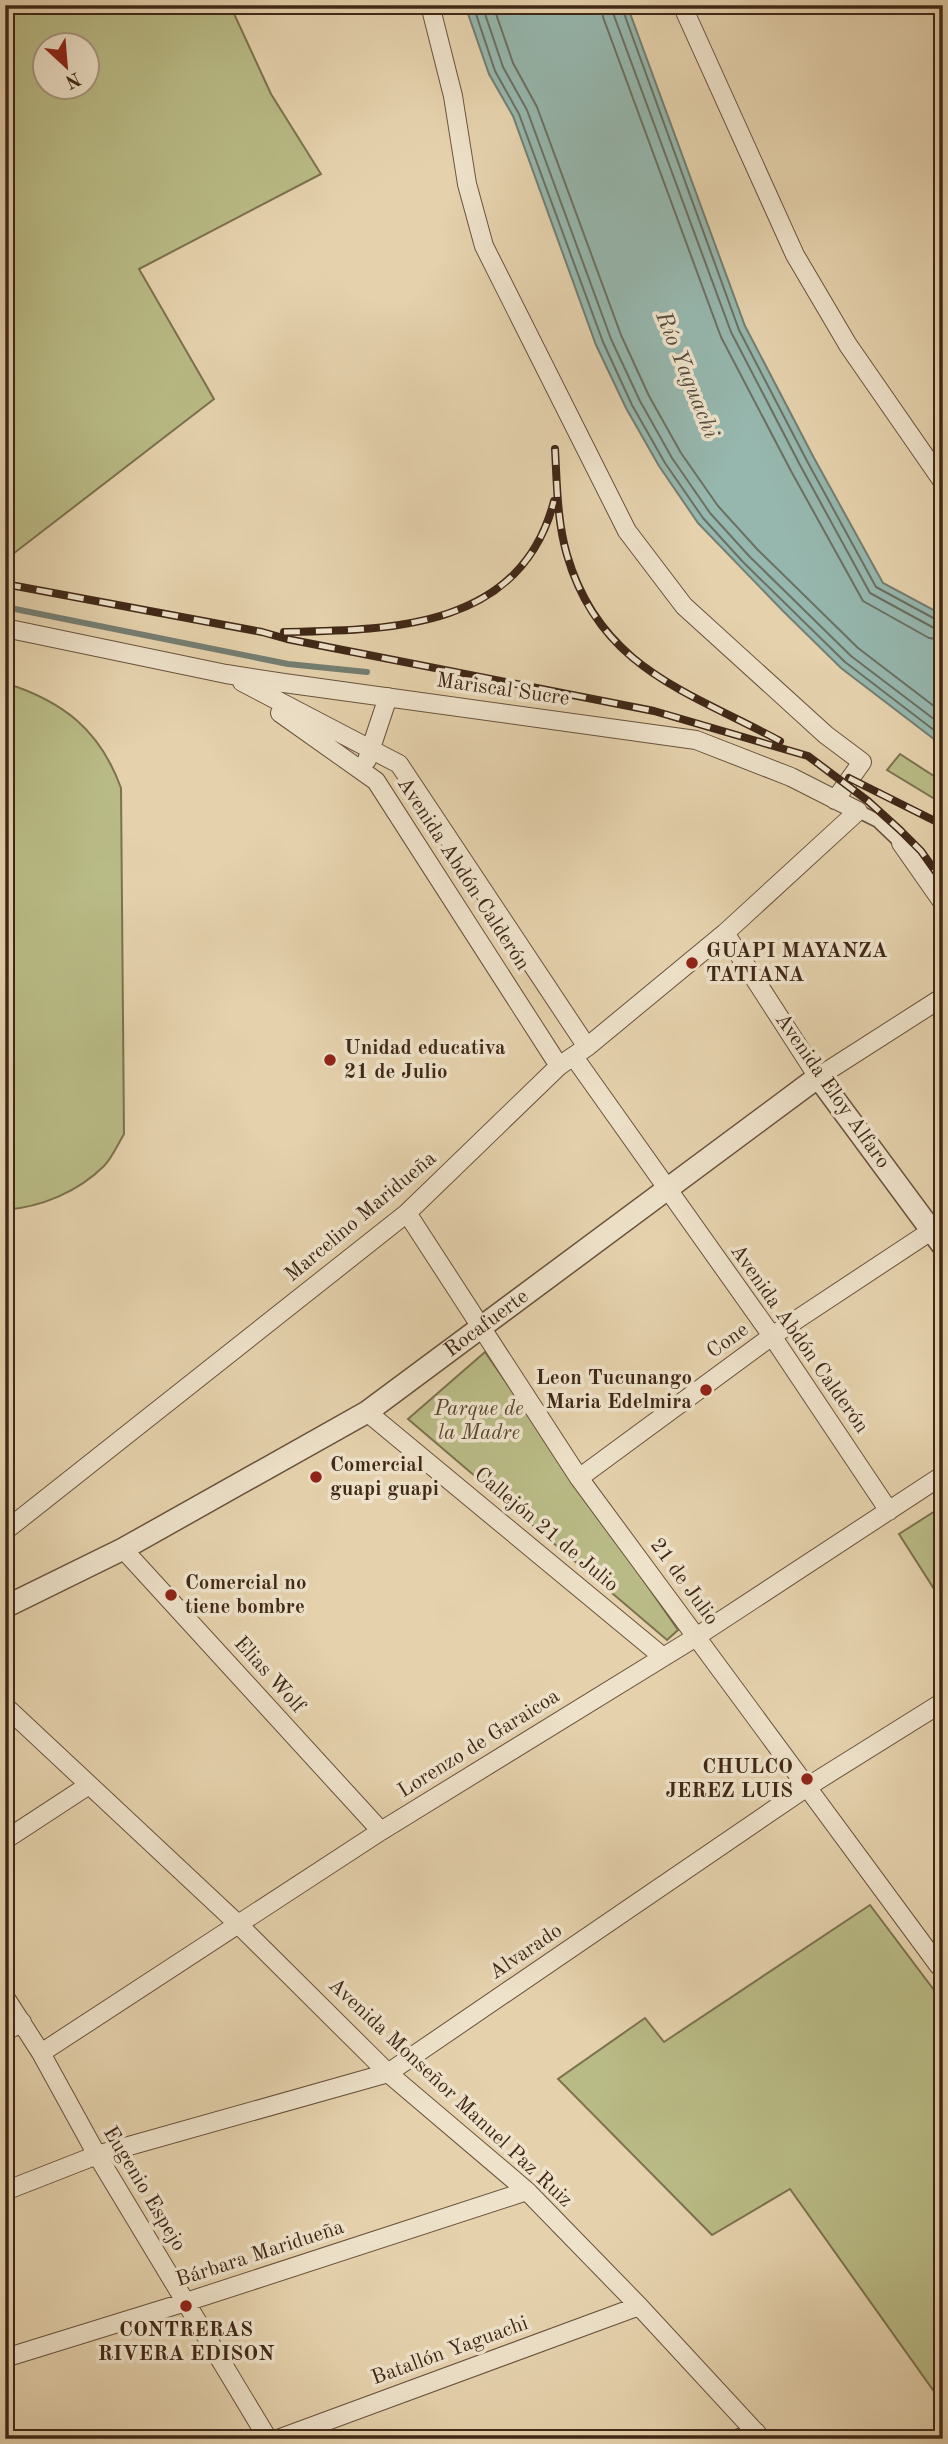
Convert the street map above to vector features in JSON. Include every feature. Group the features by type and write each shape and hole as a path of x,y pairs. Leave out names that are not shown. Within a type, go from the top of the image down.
{"street":[{"path":"430,5 453,96 467,184 484,246 627,531 684,606 826,735 862,762 835,800"},
{"path":"682,5 795,255 848,345 943,482"},
{"name":"Mariscal Sucre","path":"5,628 226,674 696,740 791,777 878,821 901,843 943,903"},
{"name":"Avenida Abdón Calderón","path":"226,674 399,764 573,1056"},
{"name":"Avenida Abdón Calderón","path":"226,674 376,781 772,1336 889,1511"},
{"path":"362,771 388,697"},
{"name":"Marcelino Maridueña","path":"5,1531 407,1213 573,1056 726,933 858,811"},
{"name":"Avenida Eloy Alfaro","path":"726,933 818,1077 939,1233"},
{"name":"Rocafuerte","path":"5,1607 123,1549 367,1412 818,1077 943,997"},
{"name":"21 de Julio","path":"407,1213 579,1478 941,1965"},
{"name":"Cone","path":"579,1478 772,1336 939,1233"},
{"name":"Callejón 21 de Julio","path":"367,1412 663,1657"},
{"name":"Lorenzo de Garaicoa","path":"41,2053 381,1831 696,1637 943,1475"},
{"name":"Elias Wolf","path":"123,1549 381,1831"},
{"name":"Alvarado","path":"5,2191 97,2155 388,2073 807,1787 943,1702"},
{"name":"Avenida Monseñor Manuel Paz Ruiz","path":"5,1706 238,1924 388,2073 527,2191 759,2435"},
{"path":"5,1840 89,1785"},
{"name":"Eugenio Espejo","path":"5,1997 41,2053 97,2155 268,2439"},
{"path":"5,2032 22,2022"},
{"name":"Bárbara Maridueña","path":"5,2358 527,2191"},
{"name":"Batallón Yaguachi","path":"278,2439 639,2306"},
{"path":"737,2439 759,2435"}],"green space":[{"path":"5,5 230,5 271,94 321,174 139,269 214,399 9,557 5,553"},
{"path":"5,683 45,699 77,720 102,750 121,788 124,1134 107,1163 71,1191 32,1206 5,1210"},
{"path":"900,754 943,782 943,804 887,770"},
{"name":"Parque de la Madre","path":"485,1352 678,1630 667,1640 408,1419"},
{"path":"943,1506 943,1603 899,1534"},
{"path":"870,1905 943,2002 943,2404 790,2189 712,2235 558,2079 645,2018 664,2042"}],"water":[{"name":"Río Yaguachi","path":"465,5 627,5 745,326 883,583 943,615 943,746 841,668 783,611 698,523 659,466 626,408 596,345 513,116 489,74"}],"waterway":[{"path":"5,607 288,664 367,672"}],"railway":[{"path":"555,449 559,516 567,555 582,593 601,625 624,650 651,672 680,690 780,741"},
{"path":"284,632 367,629 408,623 447,614 483,598 513,575 537,543 554,501"},
{"path":"5,584 262,632 654,711 808,756 868,801 900,830 921,851 943,882"},
{"path":"849,778 943,825"}],"place":[{"name":"GUAPI MAYANZA TATIANA","path":"692,963"},
{"name":"Unidad educativa 21 de Julio","path":"330,1060"},
{"name":"Leon Tucunango Maria Edelmira","path":"706,1390"},
{"name":"Comercial guapi guapi","path":"316,1477"},
{"name":"Comercial no tiene bombre","path":"171,1595"},
{"name":"CHULCO JEREZ LUIS","path":"807,1779"},
{"name":"CONTRERAS RIVERA EDISON","path":"186,2306"}]}
